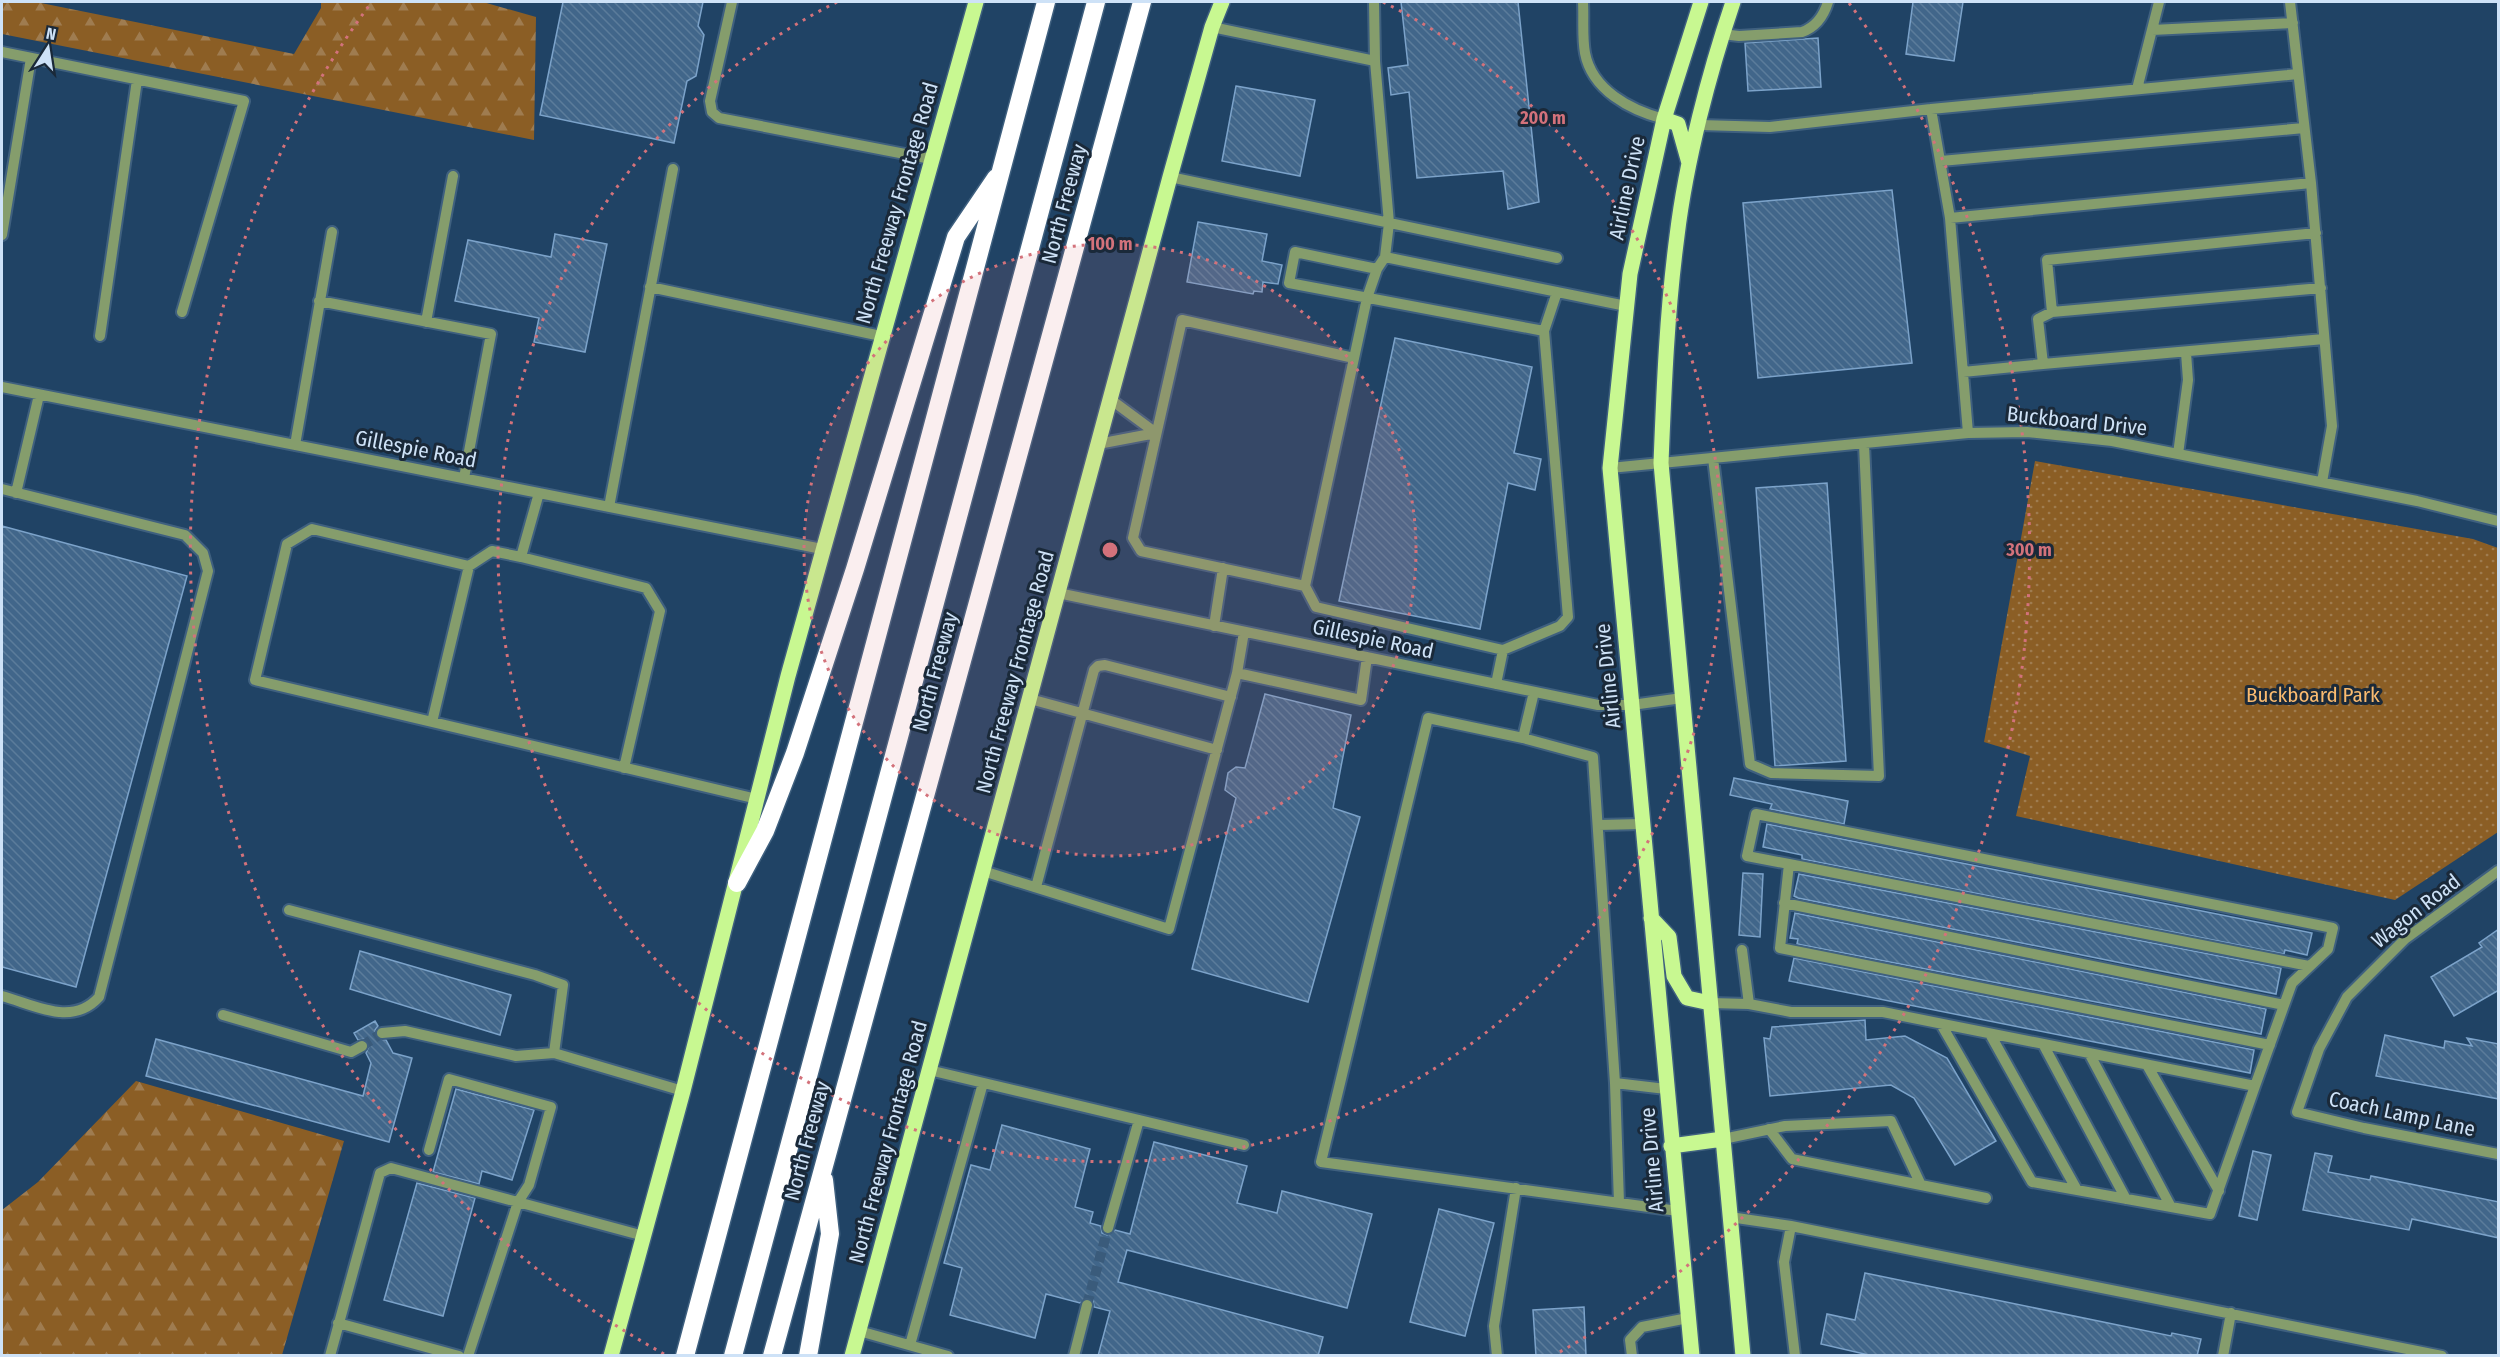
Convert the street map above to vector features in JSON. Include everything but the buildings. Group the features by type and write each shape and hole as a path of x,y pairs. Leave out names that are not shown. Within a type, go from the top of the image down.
{"highway":[{"path":"685,1356 1004,167 1046,2"},
{"name":"North Freeway","path":"733,1356 1096,2"},
{"name":"North Freeway","path":"772,1356 1142,2"},
{"path":"737,883 765,831 795,753 855,569 956,237 1004,167"},
{"path":"807,1356 830,1234 823,1168"}],"main road":[{"name":"North Freeway Frontage Road","path":"611,1356 683,1091 822,549 975,2"},
{"name":"North Freeway Frontage Road","path":"852,1356 1170,177 1212,27 1222,2"},
{"name":"Airline Drive","path":"1692,1356 1610,468 1630,274 1664,119 1701,2"},
{"path":"1733,2 1722,34 1689,166 1676,246 1665,359 1661,463 1743,1356"},
{"path":"1664,119 1678,124 1689,166"},
{"path":"1651,918 1669,937 1674,976 1687,998 1710,1003"},
{"path":"1671,1146 1723,1139"}],"street":[{"path":"732,2 710,100 712,112 719,118 931,159"},
{"path":"1374,2 1375,62 1389,223 1385,257 1377,269 1367,298 1305,586 1317,607 1503,650 1560,626 1568,616 1544,331 1557,292"},
{"path":"1583,2 1585,54 1595,79 1612,96 1664,119"},
{"path":"1722,34 1739,36 1802,32 1818,20 1828,2"},
{"path":"2137,89 2159,2"},
{"path":"2290,2 2312,183 2332,426 2322,482"},
{"path":"2152,30 2293,23"},
{"path":"1212,27 1375,62"},
{"path":"2,52 244,101 182,312"},
{"path":"2,235 31,58"},
{"path":"1700,125 1770,127 1931,109 2298,74"},
{"path":"100,336 137,80"},
{"path":"1931,109 1950,218 1968,433"},
{"path":"1941,161 2304,128"},
{"path":"609,507 673,169"},
{"path":"426,322 453,176"},
{"path":"1170,177 1557,258"},
{"path":"1950,218 2312,183"},
{"path":"295,445 332,232"},
{"path":"2052,312 2047,260 2316,233"},
{"path":"1377,269 1295,252 1289,283 1544,331"},
{"path":"1385,257 1626,306"},
{"path":"650,288 881,336"},
{"path":"2043,364 2038,319 2052,312 2320,288"},
{"path":"319,301 491,334 464,478"},
{"path":"1305,586 1141,551 1136,546 1134,538 1156,433 1182,320 1354,358"},
{"path":"1963,372 2324,339"},
{"path":"2178,454 2188,380 2186,353"},
{"name":"Gillespie Road","path":"2,387 822,549"},
{"path":"16,493 39,394"},
{"path":"1110,399 1156,433"},
{"name":"Buckboard Drive","path":"1610,468 1968,433 2027,432 2112,441 2417,501 2499,521"},
{"path":"1098,444 1156,433"},
{"path":"1713,458 1750,764 1771,773 1879,776 1864,444"},
{"path":"2,489 185,534 203,553 208,571 99,997 83,1011 68,1015 2,996"},
{"path":"521,557 539,493"},
{"path":"469,566 312,529 286,544 255,680 757,800"},
{"path":"432,722 469,566 492,551 521,557 646,588 660,611 624,768"},
{"path":"1214,626 1223,568"},
{"name":"Gillespie Road","path":"1058,593 1599,705 1632,705 1682,698"},
{"path":"983,871 1169,929 1237,674 1244,632"},
{"path":"1496,684 1503,650"},
{"path":"1237,674 1361,700 1367,657"},
{"path":"1036,887 1094,670 1098,666 1106,665 1231,697"},
{"path":"1522,738 1534,692"},
{"path":"1030,699 1217,750"},
{"path":"1619,1203 1615,1083 1593,757 1522,738 1428,718 1322,1162 1516,1188 1619,1203 1678,1211"},
{"path":"1941,1024 2032,1182 2210,1214 2292,983 2328,949 2333,927 1756,814 1747,856 2309,966"},
{"path":"1598,825 1642,824"},
{"path":"1789,864 1780,948 2270,1045"},
{"name":"Wagon Road","path":"2297,1112 2319,1049 2347,998 2405,939 2499,871"},
{"path":"1785,903 2284,1005"},
{"path":"289,910 535,975 563,985 554,1053"},
{"path":"1742,951 1749,1004"},
{"path":"1710,1003 1749,1004 1791,1012 1883,1012 2255,1086"},
{"path":"223,1016 351,1052 362,1046"},
{"path":"382,1033 405,1031 516,1056 554,1053 683,1091"},
{"path":"1990,1034 2077,1190"},
{"path":"2043,1044 2126,1199"},
{"path":"2089,1053 2171,1207"},
{"path":"2147,1065 2219,1191"},
{"path":"929,1070 1244,1145"},
{"path":"429,1150 449,1079 551,1107 529,1185 518,1202 468,1356"},
{"path":"910,1345 983,1083"},
{"path":"1615,1083 1666,1089"},
{"name":"Coach Lamp Lane","path":"2297,1112 2364,1128 2499,1154"},
{"path":"1108,1228 1139,1120"},
{"path":"1723,1139 1785,1126 1891,1121 1921,1185"},
{"path":"1768,1129 1792,1159 1986,1198"},
{"path":"330,1356 380,1173 391,1168 644,1236"},
{"path":"1497,1356 1494,1326 1516,1188"},
{"path":"1730,1217 1791,1226 2442,1356"},
{"path":"1791,1226 1784,1262 1795,1356"},
{"path":"1074,1356 1087,1305"},
{"path":"2223,1356 2231,1313"},
{"path":"1632,1356 1630,1340 1642,1327 1689,1318"},
{"path":"338,1323 459,1356"},
{"path":"859,1331 948,1356"}],"green space":[{"path":"2,2 36,2 294,54 321,8 321,2 483,2 536,17 534,140 2,34"},
{"name":"Buckboard Park","path":"2035,461 2473,539 2498,548 2498,832 2395,900 2016,816 2030,756 1984,742"},
{"path":"136,1081 344,1141 282,1355 2,1355 2,1210 38,1182"}],"tunnel":[{"path":"362,1046 382,1033"},
{"path":"1087,1305 1108,1228"}]}
